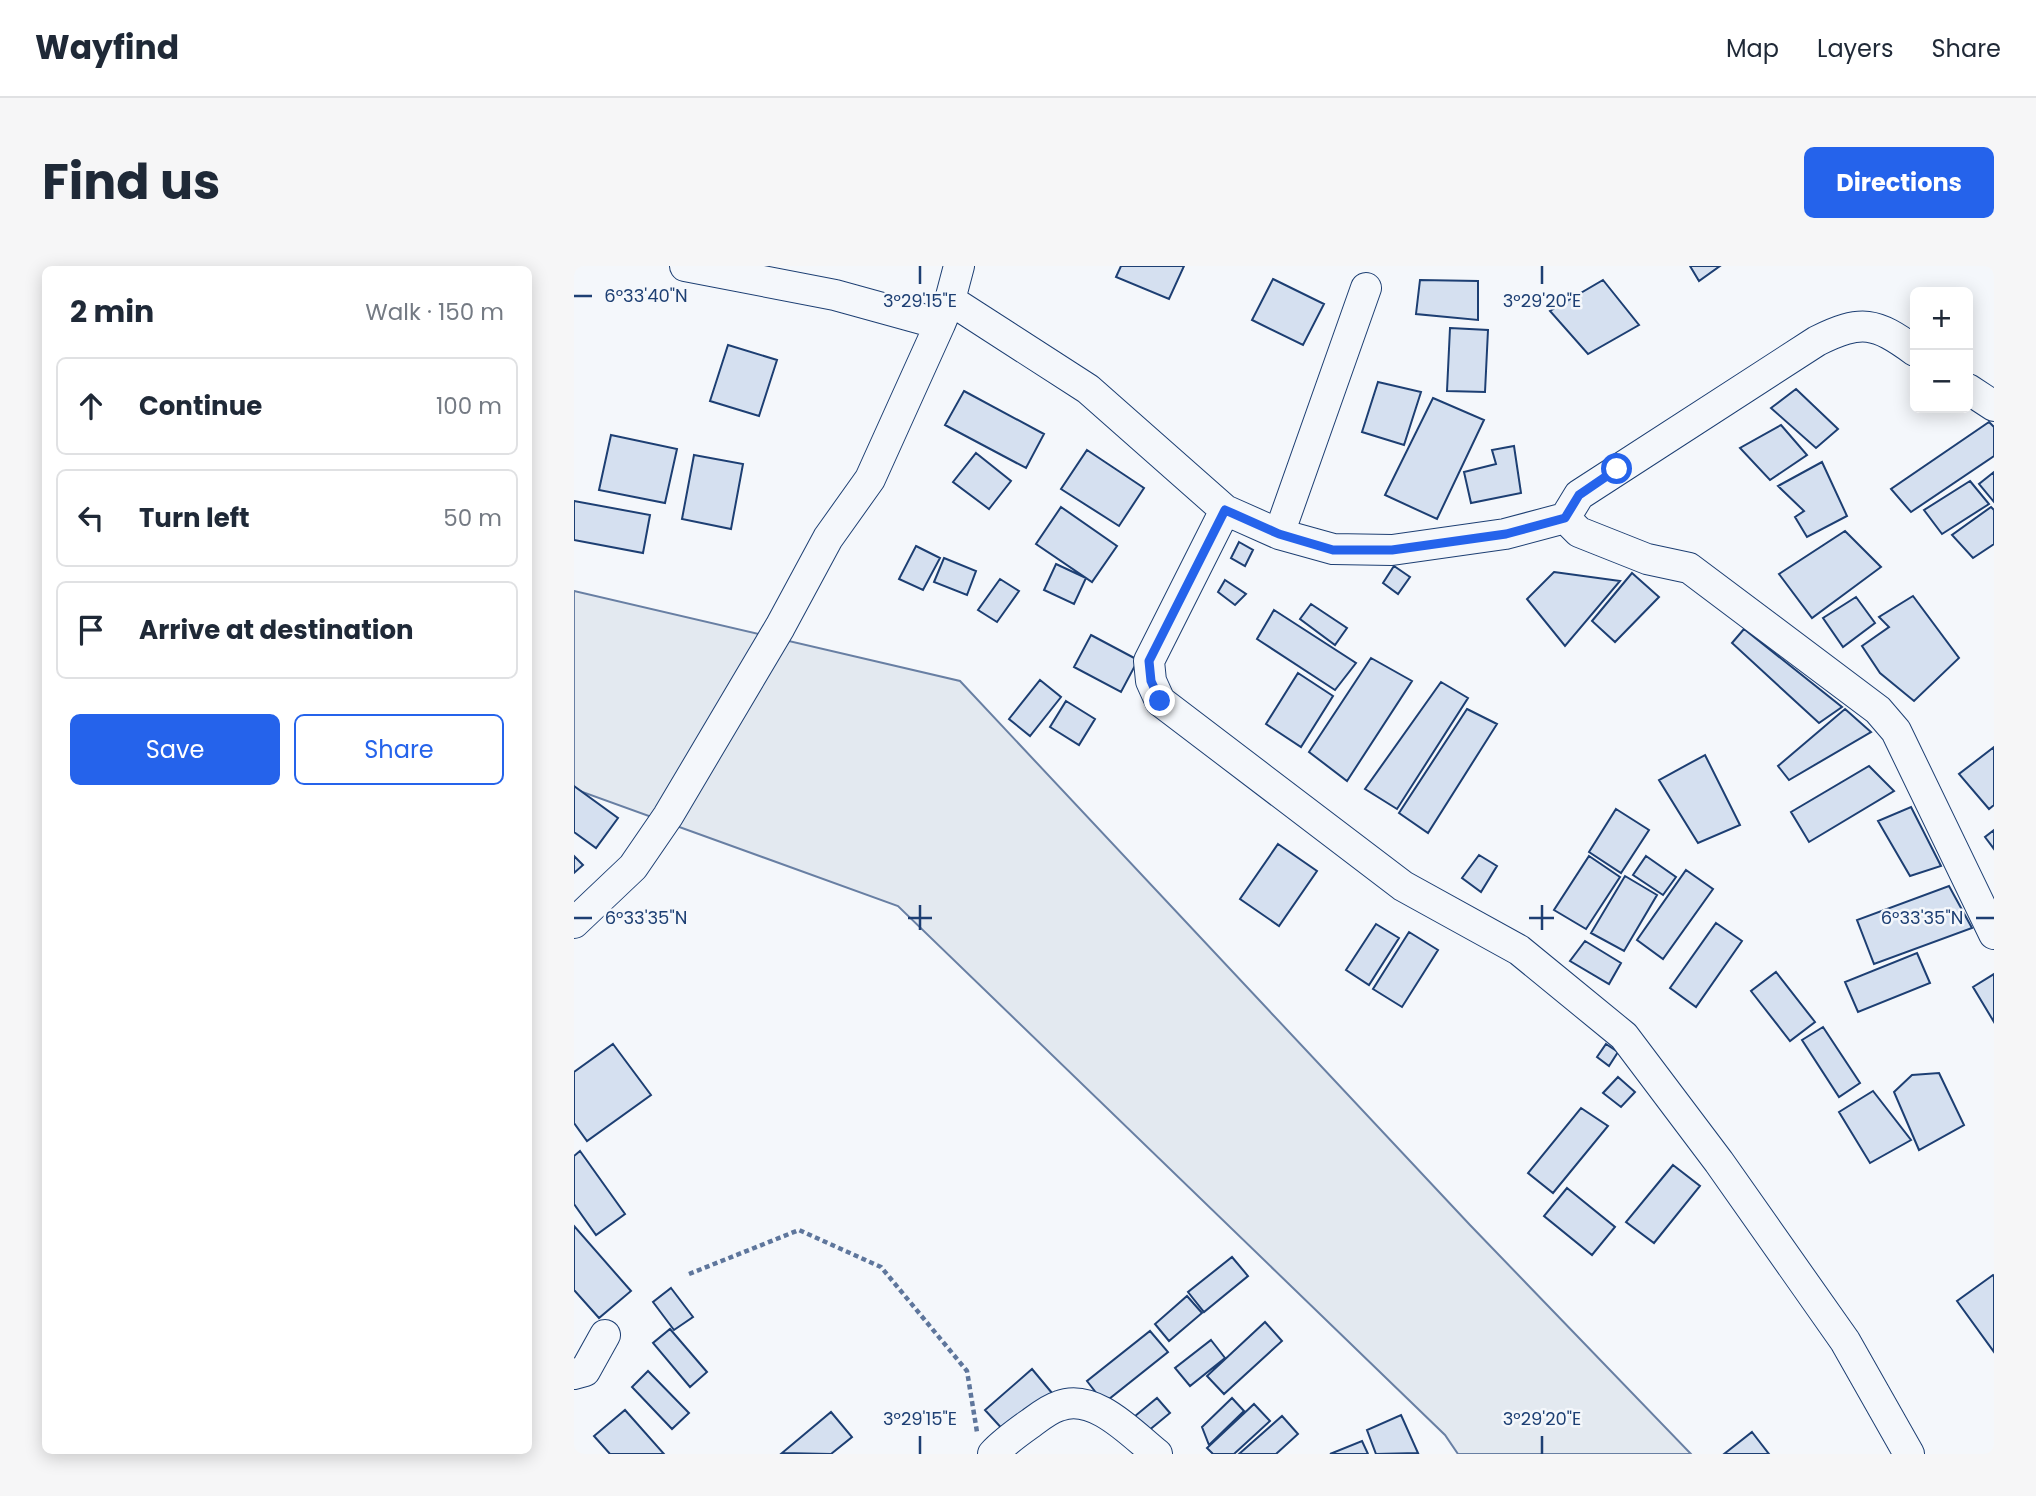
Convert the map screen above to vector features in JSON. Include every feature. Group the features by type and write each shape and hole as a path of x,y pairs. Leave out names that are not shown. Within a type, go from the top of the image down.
{"street":[{"path":"685,266 835,295 945,312 1088,389 1225,510 1279,534 1333,550 1392,550 1506,534 1565,518 1579,495 1817,341 1842,329 1862,326 1879,328 1913,350"},
{"path":"574,923 633,867 668,816 780,627 828,538 870,479 945,312 959,266"},
{"path":"1279,534 1366,288"},
{"path":"1973,392 1994,406"},
{"path":"1225,510 1149,661 1151,681 1160,701 1403,886 1519,950 1624,1036 1719,1162 1845,1341 1909,1454"},
{"path":"1565,518 1579,532 1647,559 1689,568 1878,710 1896,731 1994,934"},
{"path":"574,1374 585,1371 605,1335"},
{"path":"986,1448 1004,1442 1060,1405 1080,1403 1102,1411 1157,1454"}],"path":[{"path":"689,1274 799,1230 881,1267 967,1371 986,1448"}],"shaded area":[{"path":"574,591 960,681 1470,1225 1691,1454 1458,1454 1445,1435 898,906 574,789"}],"building":[{"path":"1121,266 1184,266 1169,299 1116,277"},
{"path":"1690,266 1720,266 1699,281"},
{"path":"1273,279 1324,304 1303,345 1252,320"},
{"path":"1420,280 1478,281 1478,320 1416,314"},
{"path":"1603,280 1639,325 1588,354 1550,311"},
{"path":"1450,328 1488,330 1485,392 1447,391"},
{"path":"728,345 777,360 759,416 710,401"},
{"path":"1378,382 1421,392 1404,445 1362,432"},
{"path":"1796,389 1838,429 1816,448 1771,408"},
{"path":"964,391 1044,434 1026,468 945,425"},
{"path":"1433,398 1484,420 1437,519 1385,495"},
{"path":"1989,422 1994,427 1994,456 1911,512 1891,489"},
{"path":"1781,425 1807,455 1770,480 1740,448"},
{"path":"611,435 677,449 665,503 599,490"},
{"path":"1514,446 1521,493 1471,503 1464,472 1496,464 1492,450"},
{"path":"1087,450 1144,488 1119,526 1061,489"},
{"path":"976,453 1011,481 989,509 953,482"},
{"path":"694,455 743,464 731,529 682,519"},
{"path":"1822,462 1847,516 1807,537 1795,517 1804,511 1778,486"},
{"path":"1994,472 1994,502 1979,484"},
{"path":"1970,481 1989,504 1942,534 1924,510"},
{"path":"574,501 650,515 643,553 574,540"},
{"path":"1061,507 1117,546 1092,582 1036,544"},
{"path":"1991,507 1994,510 1994,544 1973,558 1952,535"},
{"path":"1845,531 1881,567 1812,618 1779,574"},
{"path":"1239,542 1253,550 1245,566 1231,558"},
{"path":"916,546 940,558 923,590 899,579"},
{"path":"944,558 976,571 967,595 934,582"},
{"path":"1056,564 1086,578 1074,604 1044,590"},
{"path":"1394,566 1410,577 1398,594 1383,583"},
{"path":"1554,572 1620,581 1565,646 1527,599"},
{"path":"1632,573 1659,597 1615,642 1592,621"},
{"path":"1000,579 1019,591 997,622 978,610"},
{"path":"1225,580 1246,594 1235,605 1218,592"},
{"path":"1913,596 1959,658 1914,701 1880,673 1862,646 1889,627 1879,617"},
{"path":"1856,597 1875,623 1843,647 1823,618"},
{"path":"1311,604 1347,628 1335,645 1300,619"},
{"path":"1274,610 1356,663 1335,690 1257,639"},
{"path":"1744,629 1842,707 1819,723 1732,643"},
{"path":"1091,635 1138,660 1121,692 1074,667"},
{"path":"1371,658 1412,681 1347,781 1309,752"},
{"path":"1298,673 1333,696 1301,747 1266,724"},
{"path":"1040,680 1061,697 1030,736 1009,719"},
{"path":"1441,682 1468,698 1397,809 1365,789"},
{"path":"1066,701 1095,719 1079,745 1050,727"},
{"path":"1467,709 1497,724 1428,833 1399,813"},
{"path":"1845,709 1871,732 1789,780 1778,766"},
{"path":"1994,747 1994,805 1989,809 1959,774"},
{"path":"1705,755 1740,825 1698,843 1659,780"},
{"path":"1869,766 1894,791 1809,842 1791,812"},
{"path":"574,786 618,818 596,848 574,832"},
{"path":"1911,807 1941,866 1910,876 1878,821"},
{"path":"1616,809 1649,830 1621,873 1589,852"},
{"path":"1994,830 1994,849 1985,837"},
{"path":"1278,844 1317,871 1279,926 1240,899"},
{"path":"1479,855 1497,866 1481,892 1462,878"},
{"path":"574,856 583,865 574,873"},
{"path":"1589,856 1620,877 1586,929 1554,910"},
{"path":"1646,856 1676,877 1663,895 1633,875"},
{"path":"1686,870 1713,889 1663,959 1637,940"},
{"path":"1625,876 1657,895 1624,951 1591,933"},
{"path":"1949,886 1972,928 1874,964 1857,920"},
{"path":"1716,923 1742,941 1696,1007 1670,988"},
{"path":"1376,924 1399,938 1369,985 1346,970"},
{"path":"1409,932 1438,950 1402,1007 1373,989"},
{"path":"1585,941 1621,963 1609,984 1570,961"},
{"path":"1917,953 1930,983 1858,1012 1845,982"},
{"path":"1776,972 1815,1022 1790,1041 1751,991"},
{"path":"1994,974 1994,1022 1973,987"},
{"path":"1823,1027 1860,1083 1839,1097 1802,1040"},
{"path":"613,1044 651,1095 587,1141 574,1123 574,1072"},
{"path":"1606,1044 1618,1052 1609,1066 1597,1057"},
{"path":"1939,1073 1964,1125 1919,1150 1894,1092 1912,1075"},
{"path":"1618,1077 1635,1092 1621,1107 1603,1093"},
{"path":"1873,1091 1911,1140 1870,1163 1839,1112"},
{"path":"1581,1108 1608,1126 1553,1193 1528,1173"},
{"path":"580,1151 625,1214 596,1235 574,1204 574,1156"},
{"path":"1673,1165 1700,1186 1654,1243 1626,1222"},
{"path":"1567,1188 1615,1227 1592,1255 1544,1216"},
{"path":"574,1226 631,1291 599,1318 574,1290"},
{"path":"1232,1257 1248,1276 1204,1312 1188,1292"},
{"path":"1994,1276 1994,1352 1957,1301"},
{"path":"671,1288 693,1317 674,1330 653,1302"},
{"path":"1187,1296 1202,1313 1169,1341 1155,1324"},
{"path":"1265,1322 1282,1341 1224,1394 1207,1376"},
{"path":"670,1329 707,1372 690,1387 653,1343"},
{"path":"1150,1331 1168,1352 1104,1403 1087,1381"},
{"path":"1211,1340 1225,1358 1190,1386 1175,1368"},
{"path":"1032,1369 1052,1393 1006,1433 985,1410"},
{"path":"648,1371 689,1413 672,1429 632,1387"},
{"path":"1157,1398 1170,1413 1142,1436 1129,1421"},
{"path":"1232,1398 1244,1411 1209,1445 1202,1427"},
{"path":"1254,1404 1270,1421 1234,1454 1213,1454 1207,1448"},
{"path":"625,1410 664,1454 610,1454 594,1436"},
{"path":"831,1412 852,1437 831,1454 782,1453"},
{"path":"1401,1415 1418,1453 1376,1454 1367,1430"},
{"path":"1282,1416 1298,1434 1276,1454 1239,1454"},
{"path":"1752,1432 1769,1454 1724,1454"},
{"path":"1362,1441 1368,1454 1330,1454"}],"route":[{"path":"1160,701 1151,681 1149,661 1225,510 1279,534 1333,550 1392,550 1506,534 1565,518 1579,495 1617,469"}]}
